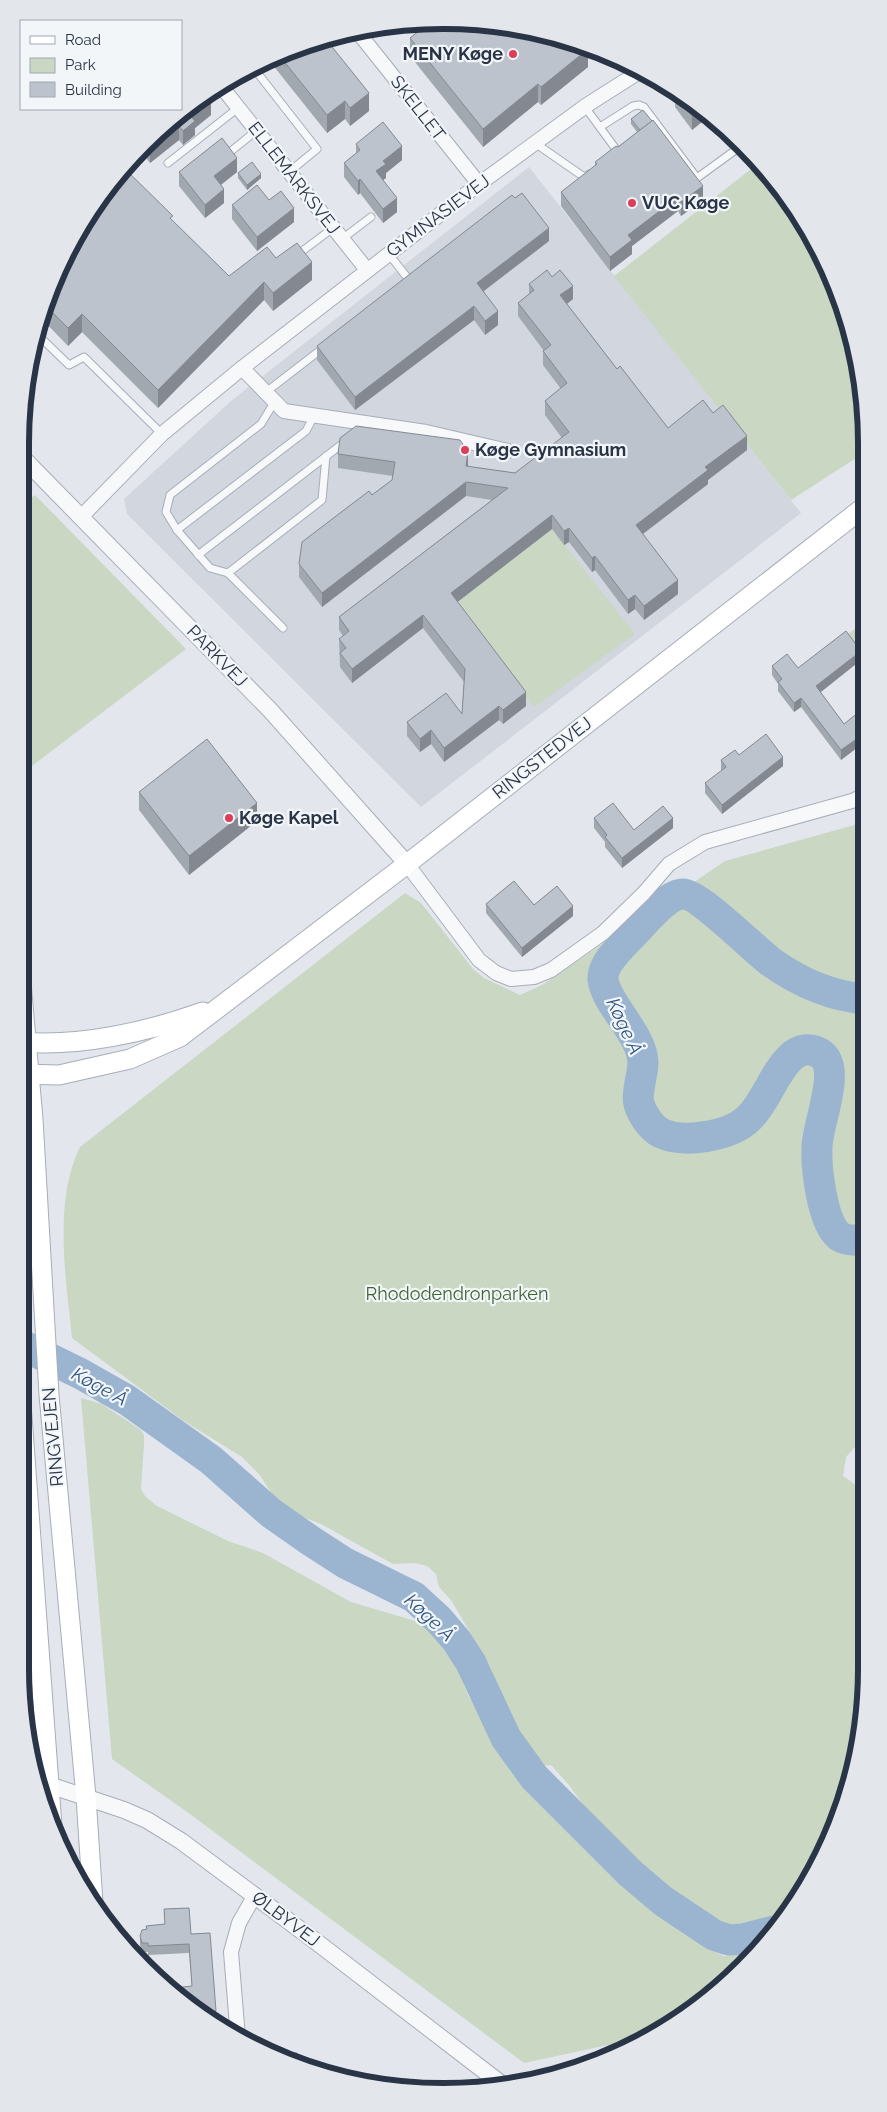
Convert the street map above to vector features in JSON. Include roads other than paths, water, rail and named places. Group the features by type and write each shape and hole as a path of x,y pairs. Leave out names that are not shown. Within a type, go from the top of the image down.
{"main road":[{"name":"RINGSTEDVEJ","path":"29,1075 59,1075 130,1059 180,1037 407,864 858,512"},
{"name":"RINGSTEDVEJ","path":"29,1042 53,1042 125,1035 174,1022 218,1007"},
{"name":"RINGVEJEN","path":"29,1108 38,1183 49,1395 86,1797 92,1888"},
{"name":"RINGVEJEN","path":"29,1537 44,1778"}],"street":[{"name":"SKELLET","path":"362,37 479,184"},
{"name":"GYMNASIEVEJ","path":"82,516 162,434 242,368 479,184 585,107 633,75"},
{"name":"ELLEMARKSVEJ","path":"225,91 367,270"},
{"path":"242,368 284,411 314,415 353,429 426,432 508,451"},
{"name":"PARKVEJ","path":"29,463 270,710 407,864"},
{"path":"407,864 479,960 496,974 511,979 534,977 551,970 603,933 644,894 669,864 705,842 858,798"},
{"name":"ØLBYVEJ","path":"46,1784 86,1797 147,1820 181,1841 255,1895 496,2080"},
{"path":"237,2029 231,1952 239,1924 255,1895"}],"lane":[{"path":"258,73 318,149 289,172"},
{"path":"600,127 633,106 639,105 644,108 698,178 736,149"},
{"path":"585,107 619,151 612,156"},
{"path":"168,163 238,108"},
{"path":"230,152 256,131"},
{"path":"535,143 584,178 598,167"},
{"path":"342,239 371,217"},
{"path":"288,261 333,228"},
{"path":"388,254 410,281 402,287"},
{"path":"42,339 69,365 84,358 162,434"},
{"path":"283,628 228,573 210,568 177,530 166,512 170,495 260,424 271,397 327,345"},
{"path":"177,530 306,431 314,415"},
{"path":"198,555 326,456 353,429"},
{"path":"228,573 322,500 326,456"}],"waterway":[{"name":"Køge Å","path":"858,998 839,995 815,987 793,976 771,962 714,912 691,896 683,894 677,895 663,904 624,943 609,961 603,979 610,998 637,1041 641,1051 643,1067 638,1095 640,1108 650,1124 661,1133 682,1138 694,1138 719,1134 731,1129 741,1124 755,1111 779,1071 794,1054 809,1050 821,1054 827,1061 829,1072 827,1098 817,1147 821,1194 833,1229 842,1238 858,1240"},
{"name":"Køge Å","path":"29,1348 81,1374 127,1400 211,1460 271,1513 311,1541 345,1563 414,1597 439,1620 457,1641 471,1663 506,1738 534,1777 630,1873 663,1901 714,1935 729,1940 762,1934"}],"place":[{"name":"MENY Køge","path":"513,54"},
{"name":"VUC Køge","path":"632,203"},
{"name":"Køge Gymnasium","path":"465,450"},
{"name":"Køge Kapel","path":"229,818"}],"park label":[{"name":"Rhododendronparken","path":"457,1294"}]}
